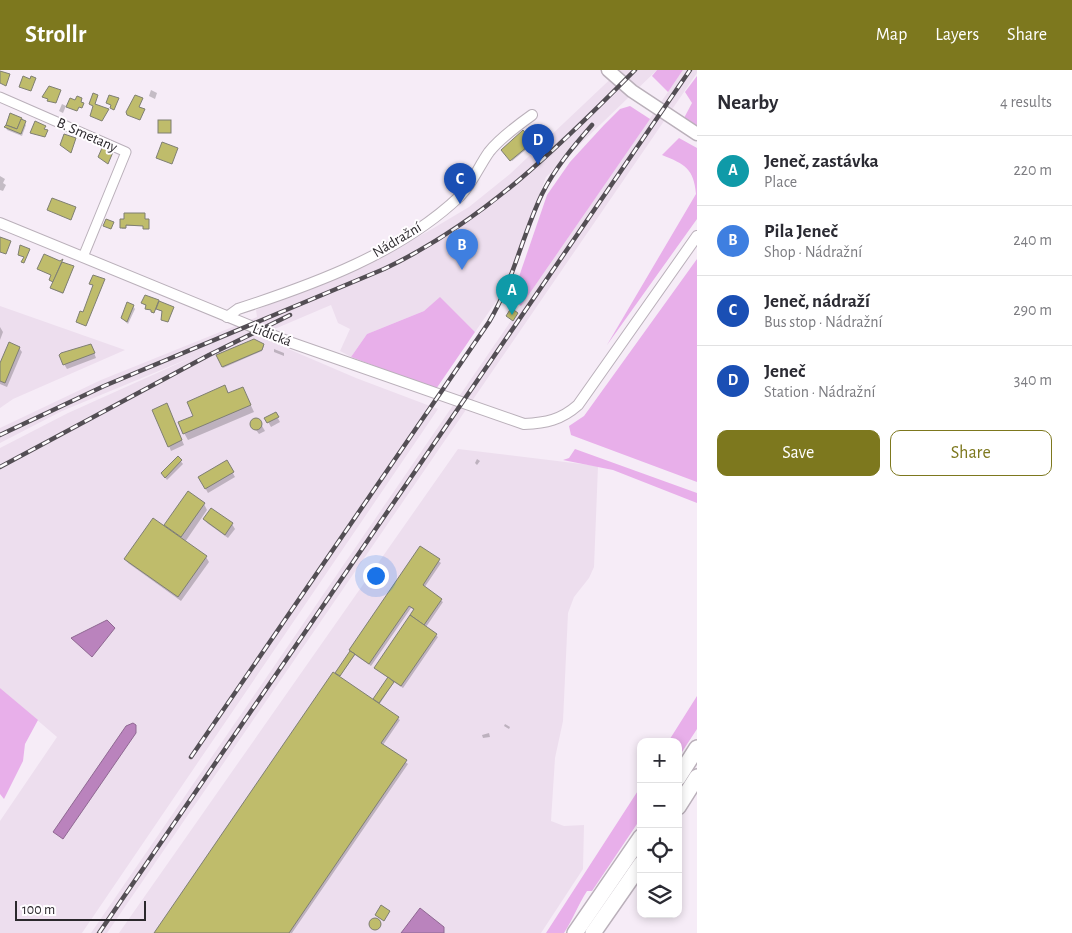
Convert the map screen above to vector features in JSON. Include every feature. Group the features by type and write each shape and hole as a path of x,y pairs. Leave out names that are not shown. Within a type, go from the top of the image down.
{"highway":[{"path":"682,772 697,748"},
{"path":"682,800 697,777"},
{"path":"576,933 637,843"},
{"path":"593,933 637,870"}],"main road":[{"path":"608,70 632,91 697,134"}],"street":[{"name":"B. Smetany","path":"0,97 126,152 83,257"},
{"name":"Nádražní","path":"227,317 238,310 332,274 380,251 416,229 459,196 491,150 532,115"},
{"name":"Lidická","path":"0,223 227,317 326,355 496,416 524,424 550,422 565,415 578,405 697,236"}],"shaded area":[{"path":"620,70 657,70 546,177 502,293 475,332 440,298 424,311 367,334 351,357 340,351 350,329 338,323 331,305 258,336 356,378 438,409 82,933 0,933 0,821 57,737 0,688 0,448 68,413 195,356 62,411 0,443 0,428 101,380 257,317 256,310 356,268 427,232 469,207 510,174"},
{"path":"657,70 683,70 668,92 652,76"},
{"path":"683,70 697,70 697,73 107,933 91,933"},
{"path":"697,76 697,126 684,118 692,103 685,92"},
{"path":"630,106 650,119 521,306 511,300 547,195 570,162 604,125 620,109"},
{"path":"679,138 697,148 697,219 607,345 696,194 693,179 687,169 677,161 662,155"},
{"path":"697,259 697,482 571,435 569,426 584,416"},
{"path":"440,297 475,332 436,389 351,357 367,334 424,311"},
{"path":"0,306 125,350 13,399 0,408"},
{"path":"458,449 598,466 594,567 589,578 574,597 568,613 563,721 555,758 551,821 564,826 584,825 583,869 541,933 119,933"},
{"path":"575,449 697,493 697,503 613,470 563,460 569,458"},
{"path":"107,620 115,628 92,657 71,638"},
{"path":"0,688 38,720 25,744 23,761 4,799 0,794"},
{"path":"697,696 697,729 682,752 682,738 671,738"},
{"path":"133,723 136,725 136,733 63,839 53,832 126,726"},
{"path":"637,792 637,824 592,891 587,891 564,933 546,933"},
{"path":"420,908 444,927 444,933 401,933"}],"building":[{"path":"0,71 10,74 6,86 0,83"},
{"path":"23,76 30,79 31,76 36,78 31,91 19,87"},
{"path":"49,86 61,90 56,103 47,101 48,99 42,97"},
{"path":"93,93 98,95 95,104 109,109 102,121 90,116 93,106 89,104"},
{"path":"109,95 119,98 114,110 110,108 111,105 106,103"},
{"path":"135,95 143,98 139,107 145,109 140,120 127,115 126,112"},
{"path":"77,96 82,98 81,102 84,103 82,108 79,107 77,111 66,107 70,98 75,100"},
{"path":"10,113 22,118 17,129 6,125"},
{"path":"21,119 26,121 21,134 4,127 6,125 17,129"},
{"path":"158,120 171,120 171,133 158,133"},
{"path":"35,121 46,126 44,129 48,130 45,137 30,133"},
{"path":"523,130 533,142 510,161 501,150"},
{"path":"64,134 76,138 71,153 60,145"},
{"path":"162,142 178,148 172,164 156,158"},
{"path":"102,148 113,152 108,164 98,157"},
{"path":"52,198 76,207 71,220 47,210"},
{"path":"124,213 145,213 145,219 149,219 149,229 143,229 143,226 126,225 126,228 120,228 120,219 124,219"},
{"path":"106,219 114,222 111,229 103,226"},
{"path":"0,237 11,241 6,254 0,252"},
{"path":"20,245 30,249 24,263 21,262 24,257 18,255"},
{"path":"44,254 60,261 63,259 53,282 49,280 51,275 37,269"},
{"path":"62,262 74,266 63,293 50,288"},
{"path":"93,275 105,279 86,326 76,322 80,311 83,312 93,285 89,284"},
{"path":"145,295 159,300 154,313 151,310 145,309 146,305 141,303"},
{"path":"159,301 174,307 168,322 161,320 162,311 156,309"},
{"path":"127,302 134,305 127,322 121,318"},
{"path":"511,308 518,313 513,321 506,316"},
{"path":"254,339 264,344 262,350 222,367 216,355"},
{"path":"9,342 20,347 5,383 0,381 0,363"},
{"path":"91,344 95,353 63,365 59,355 61,353"},
{"path":"225,385 228,393 243,387 251,405 183,434 178,422 193,416 187,402"},
{"path":"167,403 182,440 168,447 152,410"},
{"path":"276,412 279,417 267,423 264,418"},
{"path":"256,418 262,424 256,430 250,424"},
{"path":"178,456 182,460 165,478 161,473"},
{"path":"227,460 234,472 205,489 198,477"},
{"path":"188,491 205,503 181,537 164,525"},
{"path":"211,508 233,523 225,535 203,519"},
{"path":"153,518 207,556 178,597 124,559"},
{"path":"420,546 440,559 423,585 442,599 424,625 410,615 414,609 409,606 369,664 349,650"},
{"path":"410,615 437,634 401,686 374,668"},
{"path":"350,651 355,654 340,676 335,673"},
{"path":"333,672 399,717 381,743 407,760 289,933 154,933"},
{"path":"388,677 394,682 379,703 373,699"},
{"path":"381,905 390,911 384,921 375,915"},
{"path":"373,918 377,918 381,924 377,930 373,930 369,926 369,922"}],"railway":[{"path":"0,435 104,386 384,269 420,250 487,206 518,181 578,127 635,70"},
{"path":"99,933 690,70"},
{"path":"191,757 489,322 505,291 535,210 547,184 571,150 592,125"},
{"path":"0,467 209,355 290,315"}],"place":[{"name":"Jeneč","path":"538,165"},
{"name":"Jeneč, nádraží","path":"460,204"},
{"name":"Pila Jeneč","path":"462,270"},
{"name":"Jeneč, zastávka","path":"512,315"}]}
